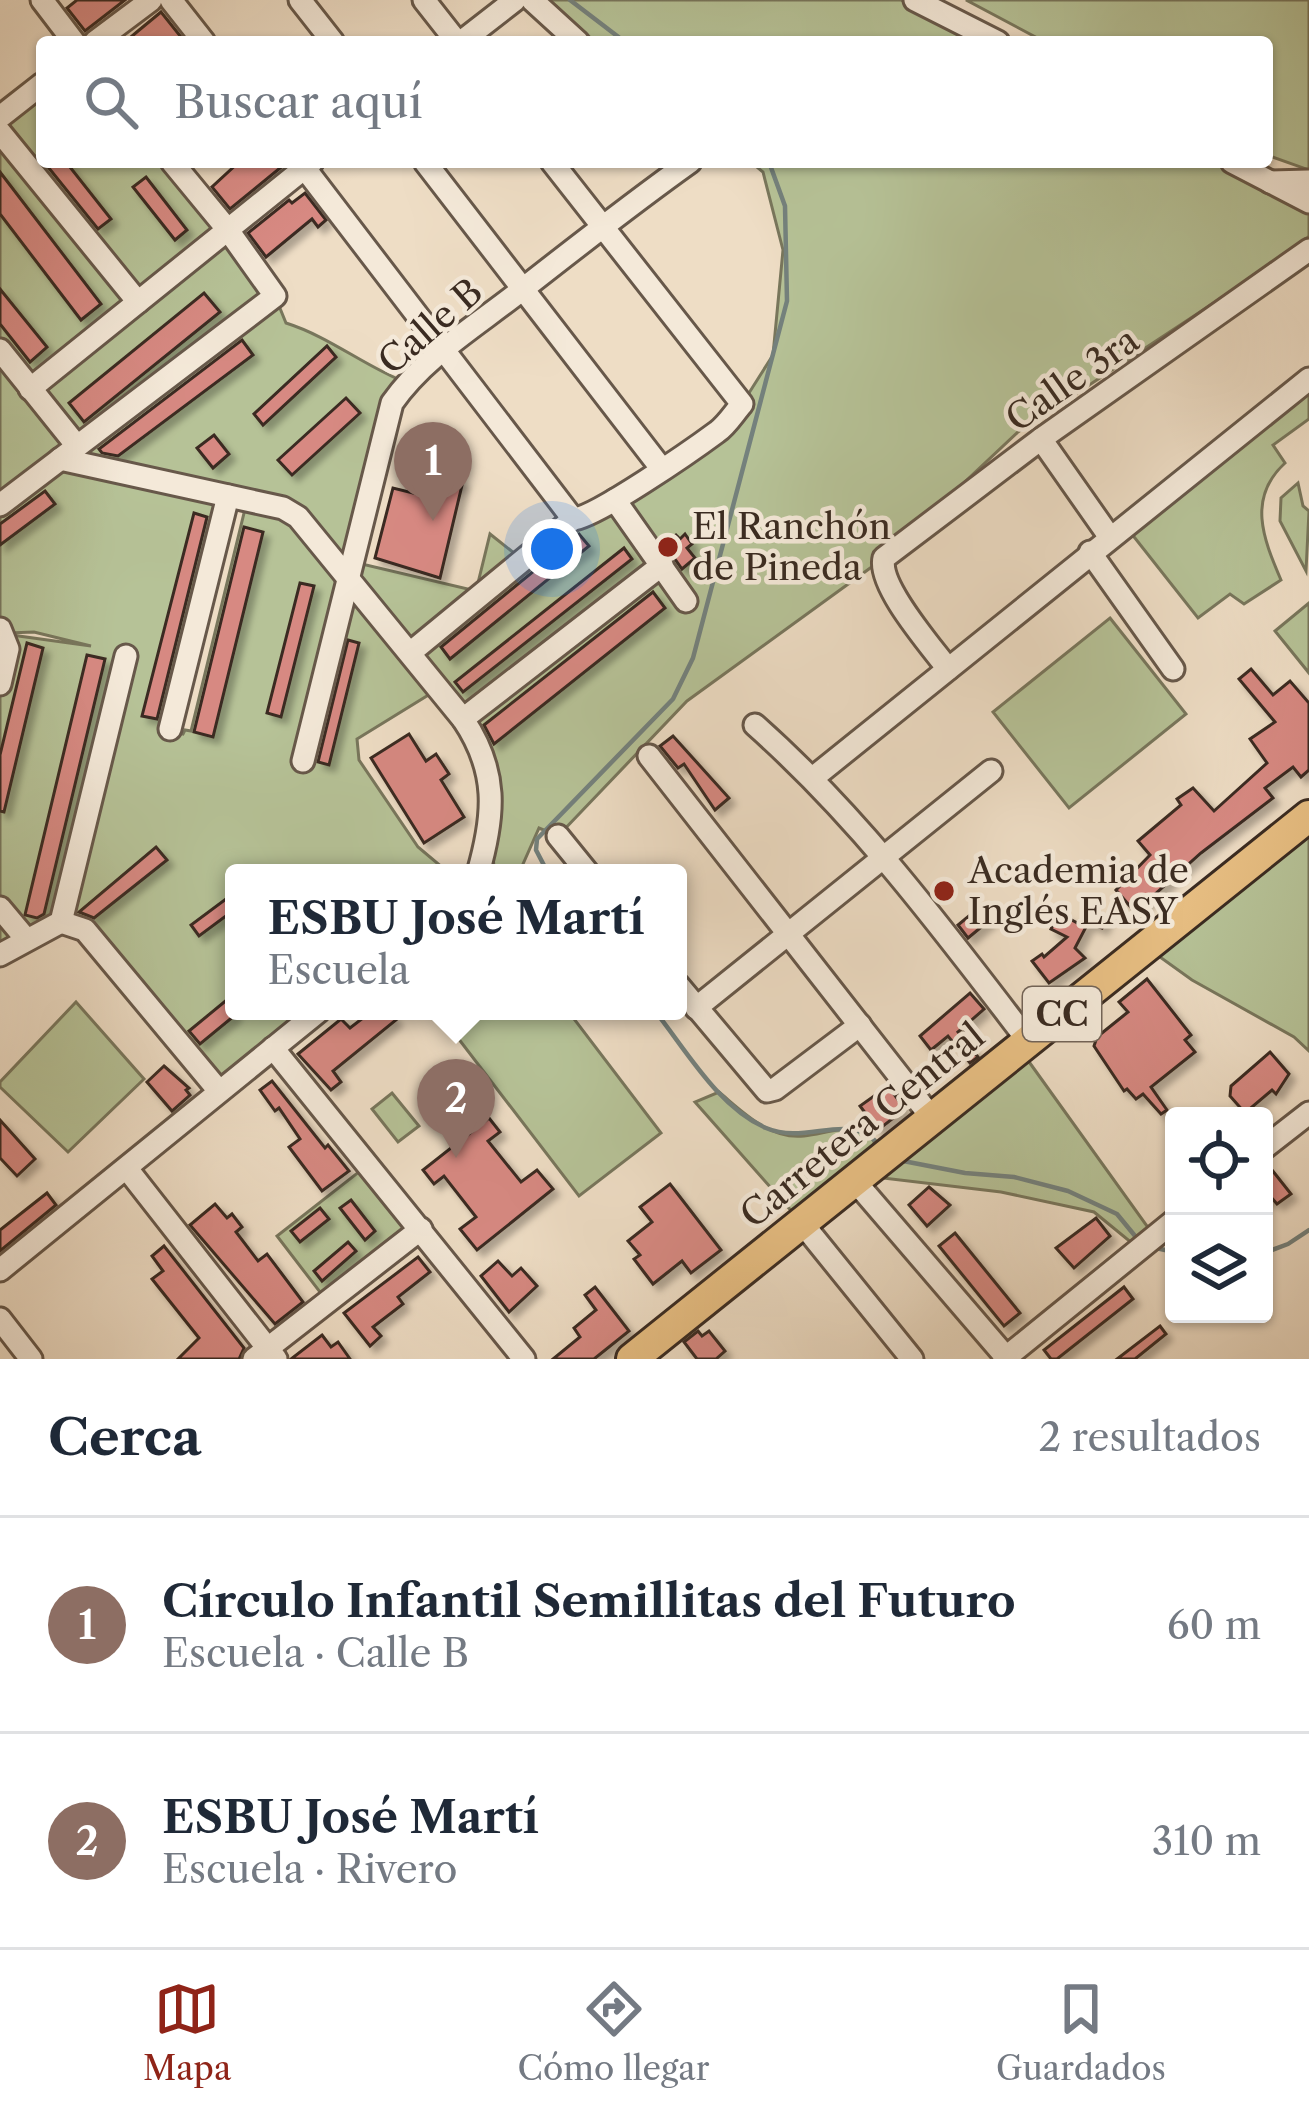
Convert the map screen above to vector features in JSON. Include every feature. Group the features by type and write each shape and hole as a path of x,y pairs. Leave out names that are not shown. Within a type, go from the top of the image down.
{"highway":[{"name":"Carretera Central","path":"651,1353 854,1180 1309,816"}],"street":[{"path":"43,0 70,36"},
{"path":"103,36 151,0"},
{"path":"171,0 199,36"},
{"path":"300,0 328,36"},
{"path":"424,0 454,36"},
{"path":"467,36 514,0"},
{"path":"532,0 571,36"},
{"path":"915,0 986,36"},
{"path":"0,117 36,89"},
{"path":"0,132 138,302"},
{"path":"0,505 275,296 177,168"},
{"path":"30,389 300,168"},
{"path":"308,168 442,352 573,519"},
{"path":"429,168 661,468"},
{"path":"410,653 573,519 615,500 722,429 742,404 557,168"},
{"name":"Calle B","path":"303,761 392,403 442,352 602,224 681,168"},
{"path":"1243,168 1309,202"},
{"path":"1270,182 1309,181"},
{"name":"Calle 3ra","path":"948,669 889,586 881,568 884,558 1309,250"},
{"path":"0,350 68,452 283,508 298,517 463,719 484,754 490,774 489,815 480,864"},
{"path":"814,777 1309,379"},
{"path":"1041,440 1109,536"},
{"path":"170,729 228,496"},
{"path":"615,500 686,601"},
{"path":"1090,552 1172,669"},
{"path":"463,719 662,565"},
{"path":"0,628 8,649 0,684"},
{"path":"61,922 126,656"},
{"path":"755,725 814,777 886,856 1029,1042"},
{"path":"649,756 932,1118"},
{"path":"696,1008 991,771"},
{"path":"558,836 581,864"},
{"path":"4,914 26,939"},
{"path":"0,944 4,914"},
{"path":"0,955 61,922 85,930 219,1091"},
{"path":"687,996 767,1090 775,1089 860,1025"},
{"path":"0,1270 308,1020"},
{"path":"273,1048 524,1359"},
{"path":"1273,1141 1309,1113"},
{"path":"128,1169 266,1355 421,1229"},
{"path":"854,1180 1005,1358 1165,1228"},
{"path":"802,1223 912,1359"},
{"path":"0,1319 31,1359"}],"green space":[{"path":"542,0 901,0 970,36 588,36"},
{"path":"966,0 1309,0 1309,170 1273,157 1273,36 1034,36"},
{"path":"36,89 36,168 177,168 275,296 286,323 407,383 348,573 430,694 357,739 359,760 418,847 438,864 225,864 225,1020 310,1020 219,1091 85,930 61,922 0,955 0,665 4,634 91,646 34,632 8,633 0,622 0,117","holes":["228,497 304,515 245,509 191,731 165,730"]},
{"path":"758,168 1226,168 1309,211 1309,236 1018,432 884,558 687,701 558,836 539,828 523,864 494,864 497,768 365,584 359,573 362,564 476,591 490,534 519,557 742,404 773,355 783,250"},
{"path":"1309,382 1309,419 1273,445 1285,463 1273,476 1262,504 1264,534 1281,580 1244,604 1230,594 1198,618 1127,528"},
{"path":"1298,483 1303,506 1309,511 1306,571 1280,521 1281,498"},
{"path":"1309,603 1309,673 1275,631"},
{"path":"1110,618 1186,714 1069,808 993,712"},
{"path":"1309,816 1309,1051 1294,1037 1192,980 1146,947"},
{"path":"76,1002 144,1079 68,1152 0,1082"},
{"path":"455,1020 575,1020 661,1133 579,1196 448,1025"},
{"path":"1027,1059 1152,1233 1133,1244 1094,1212 1001,1192 875,1177 802,1223 695,1102 719,1092 780,1134 862,1130 871,1133 880,1160"},
{"path":"392,1093 419,1126 398,1142 372,1109"},
{"path":"360,1171 408,1230 323,1296 277,1236"}],"building":[{"path":"77,0 125,0 85,31 67,8"},
{"path":"161,12 180,36 132,36"},
{"path":"49,168 71,168 111,219 98,229"},
{"path":"233,168 280,168 230,209 212,187"},
{"path":"0,172 101,304 81,320 0,214"},
{"path":"146,177 187,230 175,240 133,187"},
{"path":"305,193 326,220 318,227 312,219 266,257 248,233"},
{"path":"0,289 47,347 30,362 0,324"},
{"path":"204,293 220,312 84,422 69,403"},
{"path":"242,340 253,355 118,456 102,453 99,449"},
{"path":"327,346 336,357 263,425 254,414"},
{"path":"346,398 360,413 292,475 278,460"},
{"path":"214,435 229,454 213,468 197,448"},
{"path":"439,475 463,481 440,578 375,558 393,488 433,498"},
{"path":"45,491 55,504 0,545 0,524"},
{"path":"194,513 207,517 157,719 142,716"},
{"path":"244,527 263,532 213,737 194,732"},
{"path":"579,534 589,546 450,659 441,647"},
{"path":"685,534 695,558 682,569 665,545"},
{"path":"624,548 632,559 463,692 455,682"},
{"path":"300,583 314,586 281,717 267,713"},
{"path":"653,592 665,608 494,744 484,725"},
{"path":"348,640 359,643 329,765 318,762"},
{"path":"27,643 43,648 4,812 0,811 0,755"},
{"path":"87,655 105,659 44,914 37,918 25,915"},
{"path":"1251,669 1273,695 1290,681 1309,703 1309,770 1301,777 1293,767 1265,788 1273,798 1135,912 1116,890 1150,855 1138,841 1181,805 1177,799 1193,788 1214,811 1267,763 1250,739 1275,722 1239,679"},
{"path":"409,734 426,761 436,754 449,774 441,780 464,817 424,843 371,758"},
{"path":"673,736 729,798 715,810 684,764 678,768 660,746"},
{"path":"156,847 167,860 94,918 79,912"},
{"path":"225,900 225,917 199,936 191,925"},
{"path":"981,906 991,919 968,938 958,925"},
{"path":"1085,908 1107,916 1102,928 1088,923 1075,948 1085,958 1049,983 1032,961 1067,937 1051,929 1059,913 1081,925"},
{"path":"1147,979 1191,1035 1185,1040 1195,1052 1151,1087 1165,1107 1161,1114 1143,1094 1136,1099 1124,1091 1094,1046 1097,1037 1128,1012 1119,1002"},
{"path":"970,993 984,1009 958,1032 978,1057 970,1063 948,1036 931,1050 920,1036"},
{"path":"225,1001 225,1020 229,1020 200,1044 189,1031"},
{"path":"340,1020 350,1028 360,1020 396,1020 333,1071 341,1082 331,1090 298,1054"},
{"path":"1270,1052 1289,1074 1276,1094 1272,1090 1252,1107 1240,1107 1230,1096 1231,1086"},
{"path":"164,1066 189,1088 190,1095 172,1111 147,1082"},
{"path":"272,1081 349,1171 322,1191 289,1147 300,1139 260,1090"},
{"path":"888,1086 905,1109 878,1130 860,1106"},
{"path":"489,1118 500,1132 488,1141 521,1182 537,1170 553,1189 477,1250 460,1229 476,1217 444,1176 434,1184 423,1170"},
{"path":"0,1120 35,1159 17,1176 0,1158"},
{"path":"1273,1171 1291,1194 1277,1204 1273,1199"},
{"path":"670,1184 721,1250 691,1273 682,1261 653,1284 634,1259 640,1255 628,1241 652,1222 640,1207"},
{"path":"929,1187 950,1205 927,1226 909,1205"},
{"path":"47,1193 56,1205 0,1251 0,1230"},
{"path":"351,1200 375,1231 365,1240 340,1208"},
{"path":"215,1204 242,1227 236,1232 258,1261 267,1254 303,1302 275,1324 190,1225"},
{"path":"320,1208 329,1219 300,1242 291,1231"},
{"path":"1096,1218 1110,1236 1074,1268 1056,1248"},
{"path":"955,1233 1020,1313 1004,1326 939,1246"},
{"path":"348,1242 356,1251 322,1281 314,1271"},
{"path":"164,1246 244,1348 239,1359 178,1359 199,1338 152,1279 163,1271 152,1256"},
{"path":"418,1257 430,1272 398,1297 403,1304 373,1327 381,1336 370,1346 344,1313"},
{"path":"498,1261 512,1276 521,1268 537,1286 509,1312 481,1276"},
{"path":"595,1287 629,1331 594,1359 553,1359 580,1337 574,1328 596,1310 585,1295"},
{"path":"1124,1287 1133,1299 1051,1359 1044,1350"},
{"path":"1160,1326 1166,1334 1135,1359 1117,1359"},
{"path":"698,1331 702,1336 709,1331 725,1351 716,1359 697,1359 684,1342"},
{"path":"322,1335 331,1347 338,1342 350,1359 291,1359"}],"waterway":[{"path":"570,0 617,36"},
{"path":"543,864 536,850 537,839 673,699 693,658 787,301 785,206 771,168"},
{"path":"662,1020 704,1076 749,1119 782,1132 855,1130 880,1146"},
{"path":"898,1160 1014,1177 1068,1191 1117,1214 1140,1242"},
{"path":"1273,1250 1309,1230"},
{"path":"1156,1248 1165,1250"}],"place":[{"name":"Círculo Infantil Semillitas del Futuro","path":"433,521"},
{"name":"El Ranchón de Pineda","path":"668,547"},
{"name":"Academia de Inglés EASY","path":"944,891"},
{"name":"ESBU José Martí","path":"456,1158"}]}
